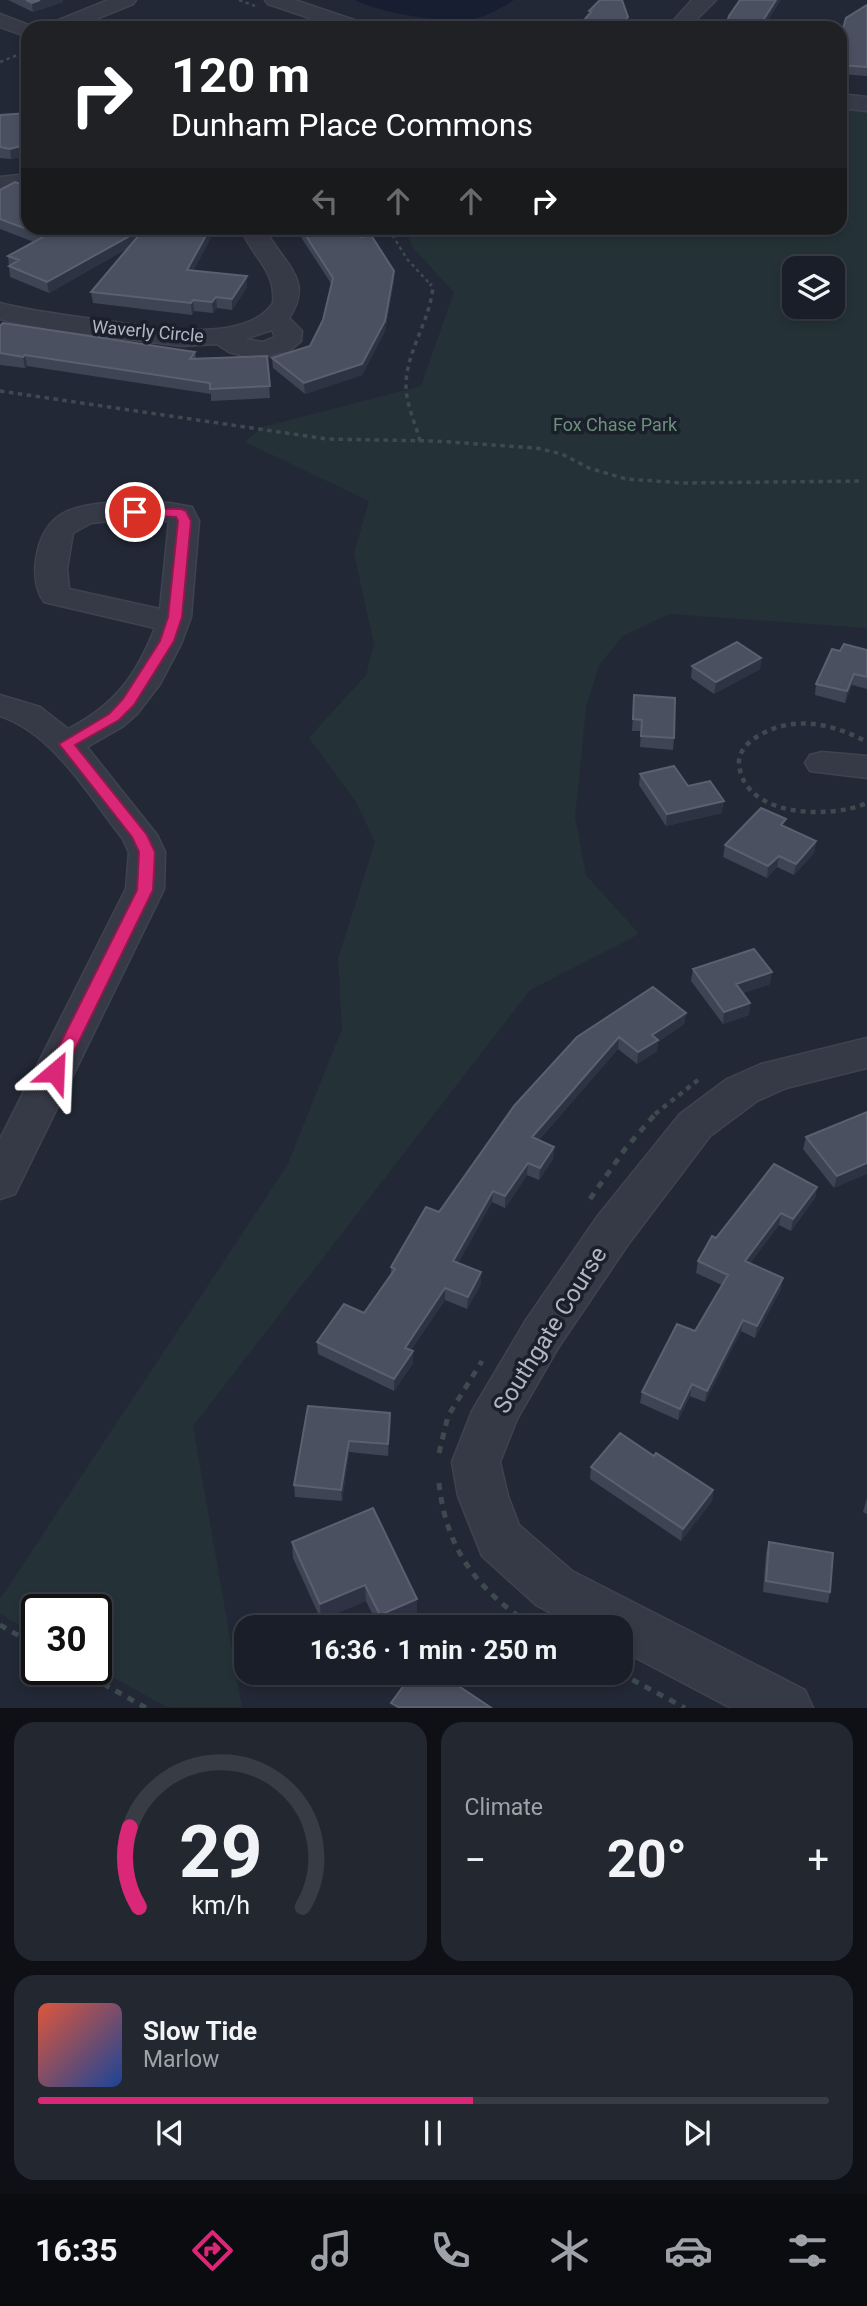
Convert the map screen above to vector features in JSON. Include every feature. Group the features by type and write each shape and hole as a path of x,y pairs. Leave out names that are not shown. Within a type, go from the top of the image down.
{"street":[{"path":"74,21 126,0"},
{"path":"275,0 338,21"},
{"path":"683,21 694,8 706,0"},
{"path":"0,20 21,28"},
{"path":"847,102 867,104"},
{"path":"0,184 21,182"},
{"name":"Waverly Circle","path":"0,311 32,319 142,334 182,338 223,336 246,351 276,348 289,341 289,331 272,318 280,313 286,301 287,289 257,235"},
{"path":"66,744 114,717 129,702 167,641 173,622 184,521 181,513 90,514 65,523 55,539 49,584 55,594 173,622"},
{"path":"0,705 28,714 66,744 139,835 147,852 145,890 0,1182"},
{"path":"822,763 867,767"},
{"name":"Southgate Course","path":"786,1707 554,1588 500,1540 483,1496 476,1462 495,1411 542,1334 613,1230 695,1125 742,1090 776,1075 867,1052"}],"path":[{"path":"393,235 433,287 433,305 418,335 405,383 419,441"},
{"path":"0,391 315,438 536,448 562,454 589,468 626,479 683,483 863,481"},
{"path":"0,1625 21,1637"},
{"path":"633,1680 685,1707"},
{"path":"106,1685 146,1707"}],"green space":[{"name":"Fox Chase Park","path":"847,109 867,112 867,628 669,614 623,636 599,665 586,707 575,817 586,875 639,934 530,990 193,1426 234,1661 234,1685 238,1685 242,1707 167,1707 112,1677 112,1594 21,1594 21,1626 0,1614 0,1599 287,1166 342,1029 338,959 375,842 355,800 309,738 366,675 374,644 354,553 369,501 245,442 263,427 421,386 454,292 414,249 407,235 847,235"}],"water":[{"path":"355,0 514,0 474,19 448,20 397,13"}],"building":[{"path":"600,0 622,0 628,17 624,21 583,21 591,12 589,11"},
{"path":"740,0 776,0 762,21 727,21"},
{"path":"867,5 867,67 847,66 846,18"},
{"path":"21,114 21,146 10,149 0,147 0,115"},
{"path":"15,182 21,184 21,227 0,219 0,190"},
{"path":"42,235 131,235 47,282 9,266 19,260 8,256 45,236"},
{"path":"139,235 206,235 187,270 247,276 232,299 216,297 212,302 193,300 191,303 91,292"},
{"path":"305,235 371,235 394,271 385,321 362,364 304,383 272,358 310,346 323,320 333,278"},
{"path":"3,323 195,352 190,359 267,356 270,386 210,389 210,383 0,353 0,326"},
{"path":"737,642 761,658 716,682 692,666"},
{"path":"844,644 867,650 867,677 854,674 847,691 816,684 832,649 840,651"},
{"path":"634,695 675,698 674,738 641,736 642,720 633,719"},
{"path":"674,766 688,786 710,781 724,801 667,814 640,774"},
{"path":"761,808 786,819 781,825 816,841 796,864 779,856 768,866 725,845"},
{"path":"754,949 772,972 736,984 750,1003 724,1012 693,969"},
{"path":"653,987 686,1013 652,1035 658,1040 638,1052 619,1037 532,1137 554,1147 540,1168 528,1163 505,1196 493,1191 453,1261 481,1272 468,1297 445,1288 405,1348 413,1351 394,1379 317,1342 344,1304 364,1313 395,1269 391,1267 426,1207 439,1212 514,1106 577,1037"},
{"path":"867,1112 867,1163 837,1176 806,1137"},
{"path":"774,1164 817,1187 793,1219 781,1213 745,1261 783,1278 757,1326 743,1320 707,1391 692,1384 680,1409 642,1392 677,1324 695,1331 728,1275 698,1261 712,1236 716,1238"},
{"path":"308,1406 390,1413 388,1444 349,1441 341,1490 294,1485"},
{"path":"620,1433 713,1490 683,1529 591,1467"},
{"path":"373,1508 417,1599 380,1615 365,1585 320,1604 292,1542"},
{"path":"769,1542 833,1553 830,1592 766,1581"},
{"path":"404,1685 457,1685 490,1707 398,1707 391,1703"}],"route":[{"path":"55,1072 145,890 147,852 139,835 66,744 114,717 129,702 167,641 175,617 184,521 181,513 135,512"}]}
